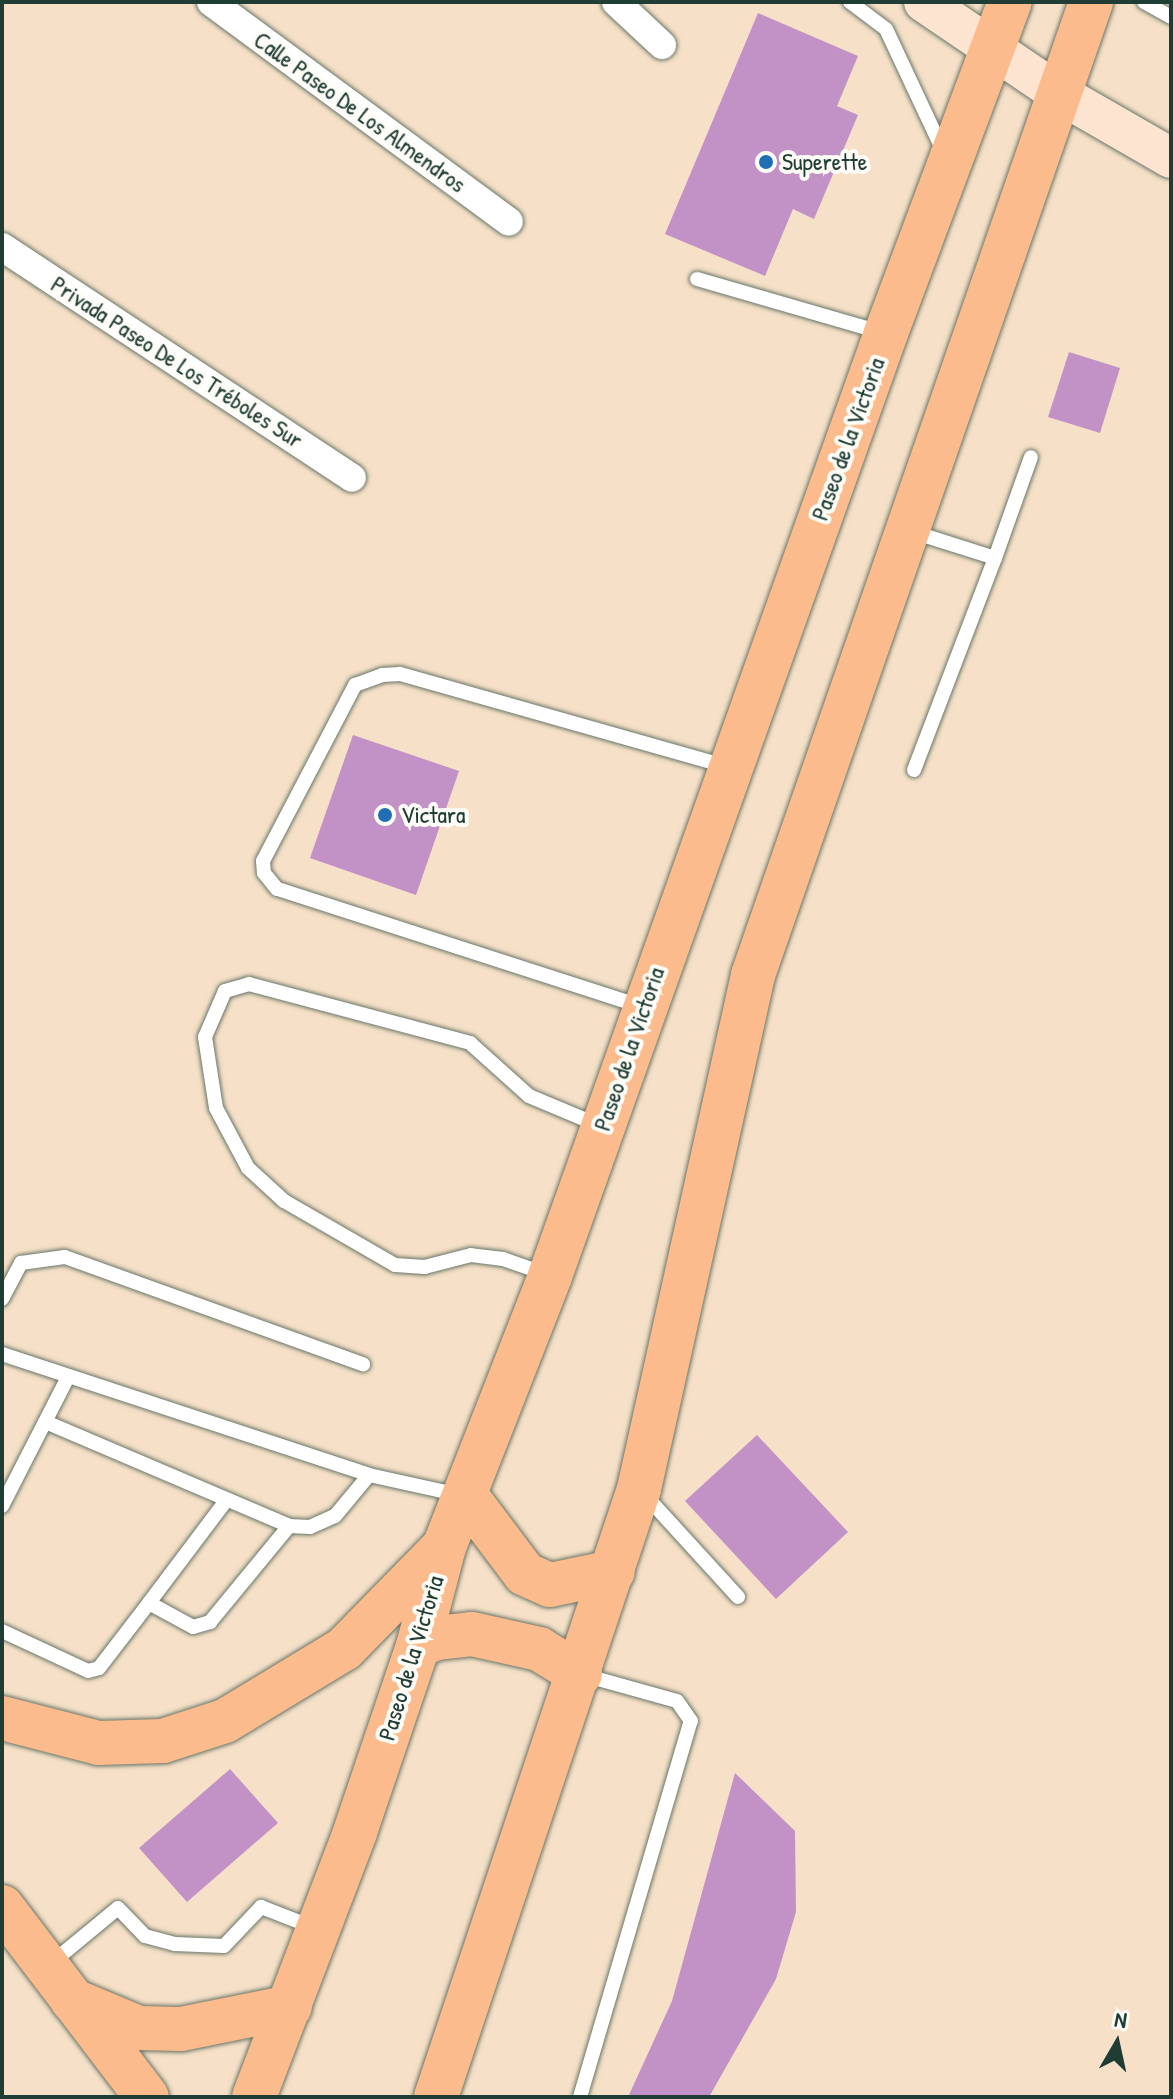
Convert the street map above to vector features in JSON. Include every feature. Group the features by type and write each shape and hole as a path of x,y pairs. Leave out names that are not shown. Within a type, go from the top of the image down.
{"main road":[{"name":"Paseo de la Victoria","path":"254,2097 319,1929 418,1646 444,1547 467,1497 550,1276 643,1007 886,333 1010,2"},
{"path":"436,2097 580,1674 639,1489 753,975 910,531 1091,2"},
{"path":"467,1497 525,1574 550,1585 613,1572"},
{"path":"2,1718 99,1743 163,1741 225,1721 344,1649 444,1547"},
{"path":"418,1646 436,1638 472,1634 539,1649 580,1674"},
{"path":"2,1907 147,2097"},
{"path":"58,1983 139,2028 192,2027 290,2007"}],"street":[{"name":"Calle Paseo De Los Almendros","path":"211,2 509,222"},
{"path":"616,2 662,45"},
{"path":"924,2 1058,93 1171,158"},
{"name":"Privada Paseo De Los Tréboles Sur","path":"2,247 352,478"}],"lane":[{"path":"850,2 886,29 951,165"},
{"path":"1144,2 1171,17"},
{"path":"697,279 886,333"},
{"path":"914,770 1031,457"},
{"path":"910,531 995,558"},
{"path":"643,1007 277,889 264,873 263,861 355,685 382,675 400,674 730,767"},
{"path":"550,1276 503,1259 471,1255 425,1267 395,1265 284,1201 248,1168 216,1108 205,1037 225,991 249,984 470,1043 529,1096 602,1126"},
{"path":"2,1299 21,1263 65,1257 363,1364"},
{"path":"2,1354 369,1475 467,1497"},
{"path":"2,1506 48,1423 68,1377"},
{"path":"48,1423 225,1502 289,1526 310,1527 335,1516 369,1475"},
{"path":"639,1489 738,1597"},
{"path":"2,1631 88,1671 99,1668 225,1502"},
{"path":"149,1603 193,1627 205,1625 289,1526"},
{"path":"580,1674 677,1701 691,1721 580,2097"},
{"path":"58,1983 118,1908 145,1936 175,1944 224,1946 261,1907 319,1929"}],"building":[{"name":"Superette","path":"758,13 858,56 837,106 858,115 814,219 793,209 765,276 665,234"},
{"path":"1069,352 1120,368 1100,433 1048,417"},
{"name":"Victara","path":"353,735 459,771 416,895 310,858"},
{"path":"757,1435 848,1532 776,1599 685,1501"},
{"path":"230,1769 278,1823 187,1902 139,1848"},
{"path":"735,1773 795,1831 796,1912 776,1979 709,2097 628,2097 672,2001"}],"place":[{"name":"Superette","path":"766,162"},
{"name":"Victara","path":"385,815"}]}
